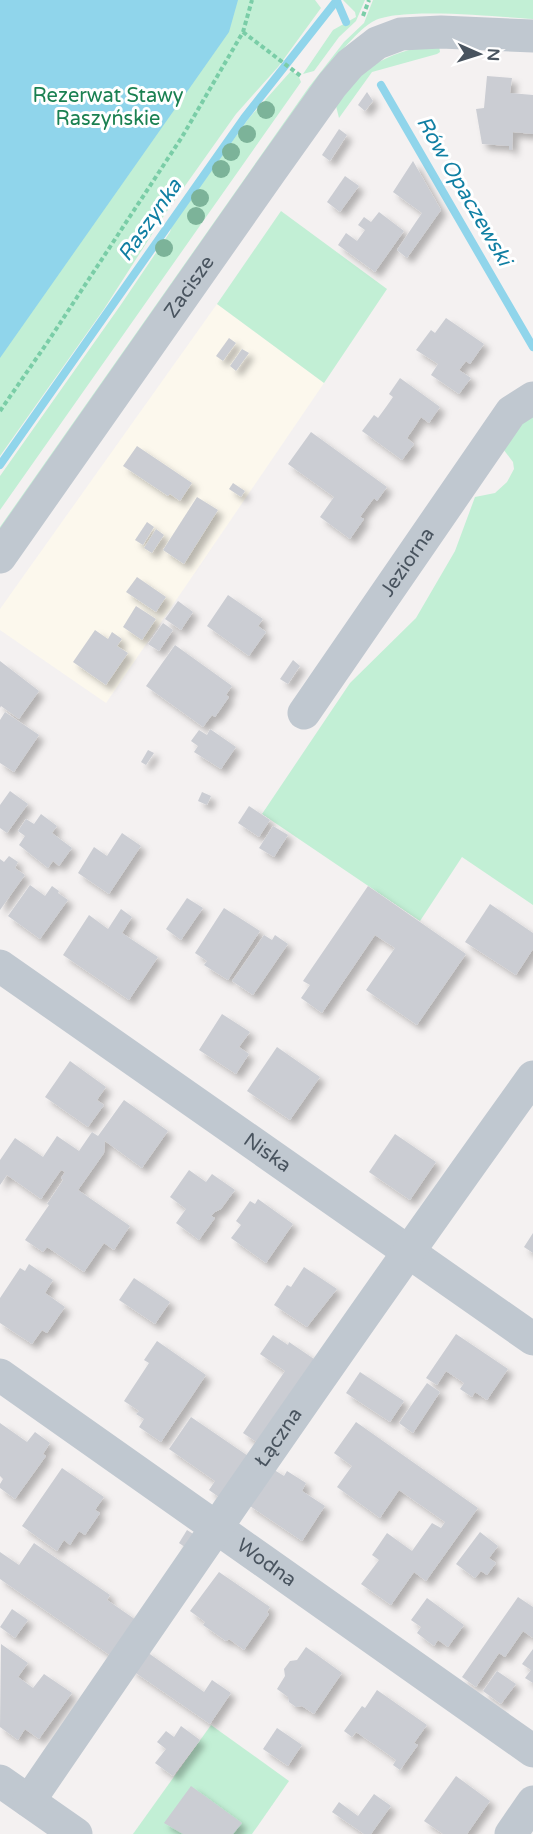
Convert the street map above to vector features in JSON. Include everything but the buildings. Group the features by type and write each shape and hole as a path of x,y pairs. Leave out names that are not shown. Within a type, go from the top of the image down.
{"street":[{"name":"Zacisze","path":"0,557 332,85 350,64 367,49 396,36 441,32 533,36"},
{"name":"Jeziorna","path":"304,713 522,405"},
{"name":"Niska","path":"0,966 533,1339"},
{"name":"Łączna","path":"30,1801 407,1252 533,1077"},
{"name":"Wodna","path":"0,1375 533,1751"},
{"path":"0,1780 76,1834"},
{"path":"511,1834 533,1802"}],"path":[{"path":"0,411 182,137 243,32 252,0"},
{"path":"243,32 293,69"}],"shaded area":[{"path":"217,304 324,383 106,703 0,630 0,609"}],"green space":[{"name":"Rezerwat Stawy Raszyńskie","path":"0,0 315,0 321,8 278,67 236,114 165,214 104,309 0,456"},
{"path":"343,0 365,0 356,21 339,37 314,71 303,74 333,30 356,17 355,12"},
{"path":"373,0 533,0 533,19 425,13 385,17 372,22 358,33 345,47 0,537 0,527 309,87 344,42 364,23"},
{"path":"439,46 440,52 437,54 372,72 339,118 335,102 368,69 380,61 408,50"},
{"path":"291,71 298,75 301,82 0,510 0,476 120,306 170,232 172,225 249,118"},
{"path":"281,211 387,289 324,383 217,304"},
{"path":"533,413 533,905 462,857 420,921 262,814 350,683 416,618 455,551 475,497 495,493 507,482 514,469 513,462 503,449 519,425"},
{"path":"211,1725 289,1781 252,1834 133,1834"}],"water":[{"name":"Rezerwat Stawy Raszyńskie","path":"0,0 238,0 229,32 0,358"}],"waterway":[{"name":"Raszynka","path":"0,465 244,118 337,0"},
{"name":"Rów Opaczewski","path":"337,1 346,22"},
{"name":"Rów Opaczewski","path":"381,85 533,347"}]}
